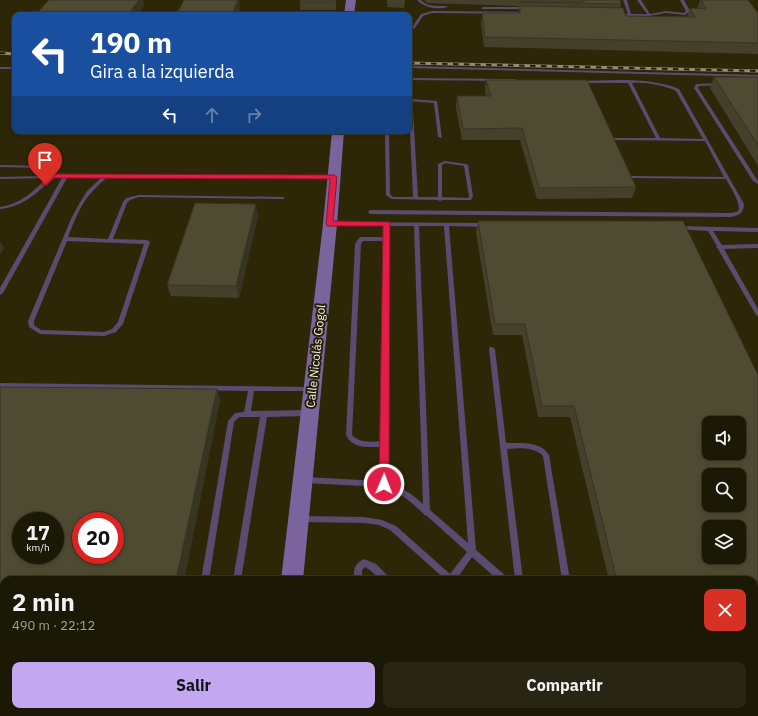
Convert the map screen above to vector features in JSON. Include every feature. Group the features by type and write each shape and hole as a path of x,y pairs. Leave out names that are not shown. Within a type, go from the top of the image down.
{"street":[{"path":"349,12 351,0"},
{"name":"Calle Nicolás Gogol","path":"292,576 330,224 338,134"}],"lane":[{"path":"419,0 421,4 424,5 444,7 530,8"},
{"path":"625,0 630,15"},
{"path":"639,0 649,15"},
{"path":"614,15 649,15 661,12 685,14 688,11 682,0"},
{"path":"412,28 422,15 432,12 527,13"},
{"path":"412,67 758,76"},
{"path":"0,68 12,68"},
{"path":"412,79 524,80"},
{"path":"370,212 724,215 739,213 742,209 742,204 678,90 658,83 577,82"},
{"path":"630,83 659,140"},
{"path":"722,84 700,84 696,86 755,181 758,183"},
{"path":"412,100 436,102 440,137"},
{"path":"412,129 416,199"},
{"path":"387,134 389,197 396,199 440,200 466,200 470,198 466,165 445,162 440,164 440,200"},
{"path":"615,139 706,140"},
{"path":"0,166 46,167 53,170 52,176 37,191 11,207 0,208"},
{"path":"0,178 52,176 334,177"},
{"path":"0,293 66,176"},
{"path":"65,239 143,241 148,244 121,323 116,329 104,334 40,332 31,326 31,321 65,239 81,204 89,192 106,176"},
{"path":"631,176 727,178"},
{"path":"110,240 125,203 133,197 283,198"},
{"path":"330,224 492,225"},
{"path":"384,484 387,224"},
{"path":"416,224 427,513"},
{"path":"446,224 472,551 453,576"},
{"path":"671,228 758,230"},
{"path":"710,229 758,314"},
{"path":"384,444 359,443 350,439 349,435 358,244 365,239 387,239"},
{"path":"719,247 758,246"},
{"path":"492,349 519,576"},
{"path":"0,384 313,389"},
{"path":"247,414 250,389"},
{"path":"206,576 232,421 237,415 310,413"},
{"path":"238,576 264,414"},
{"path":"503,446 537,448 544,451 546,455 565,576"},
{"path":"303,480 384,484 396,488 409,496 500,576"},
{"path":"299,519 364,520 379,522 393,528 448,576"},
{"path":"358,576 358,568 364,563 373,567 382,576"}],"shaded area":[{"path":"0,0 758,0 758,576 0,576"}],"building":[{"path":"49,0 139,0 130,12 38,12"},
{"path":"184,0 238,0 233,12 178,12"},
{"path":"300,0 336,0 335,2 300,2"},
{"path":"586,0 620,0 621,4 520,2 581,2"},
{"path":"701,0 748,0 758,13 758,43 485,37 482,13 520,13 520,6 623,8 626,16 695,17 690,8 706,9"},
{"path":"714,77 758,77 758,145"},
{"path":"486,80 587,80 636,187 539,188 522,128 463,129 457,96 491,96"},
{"path":"195,203 256,204 236,286 167,285"},
{"path":"478,221 683,221 758,375 758,576 616,576 574,406 542,406 525,324 495,324"},
{"path":"0,387 217,389 177,576 0,576"}],"railway":[{"path":"0,53 12,54"},
{"path":"412,63 758,71"}],"route":[{"path":"45,184 52,176 334,177 330,224 387,224 384,484"}]}
